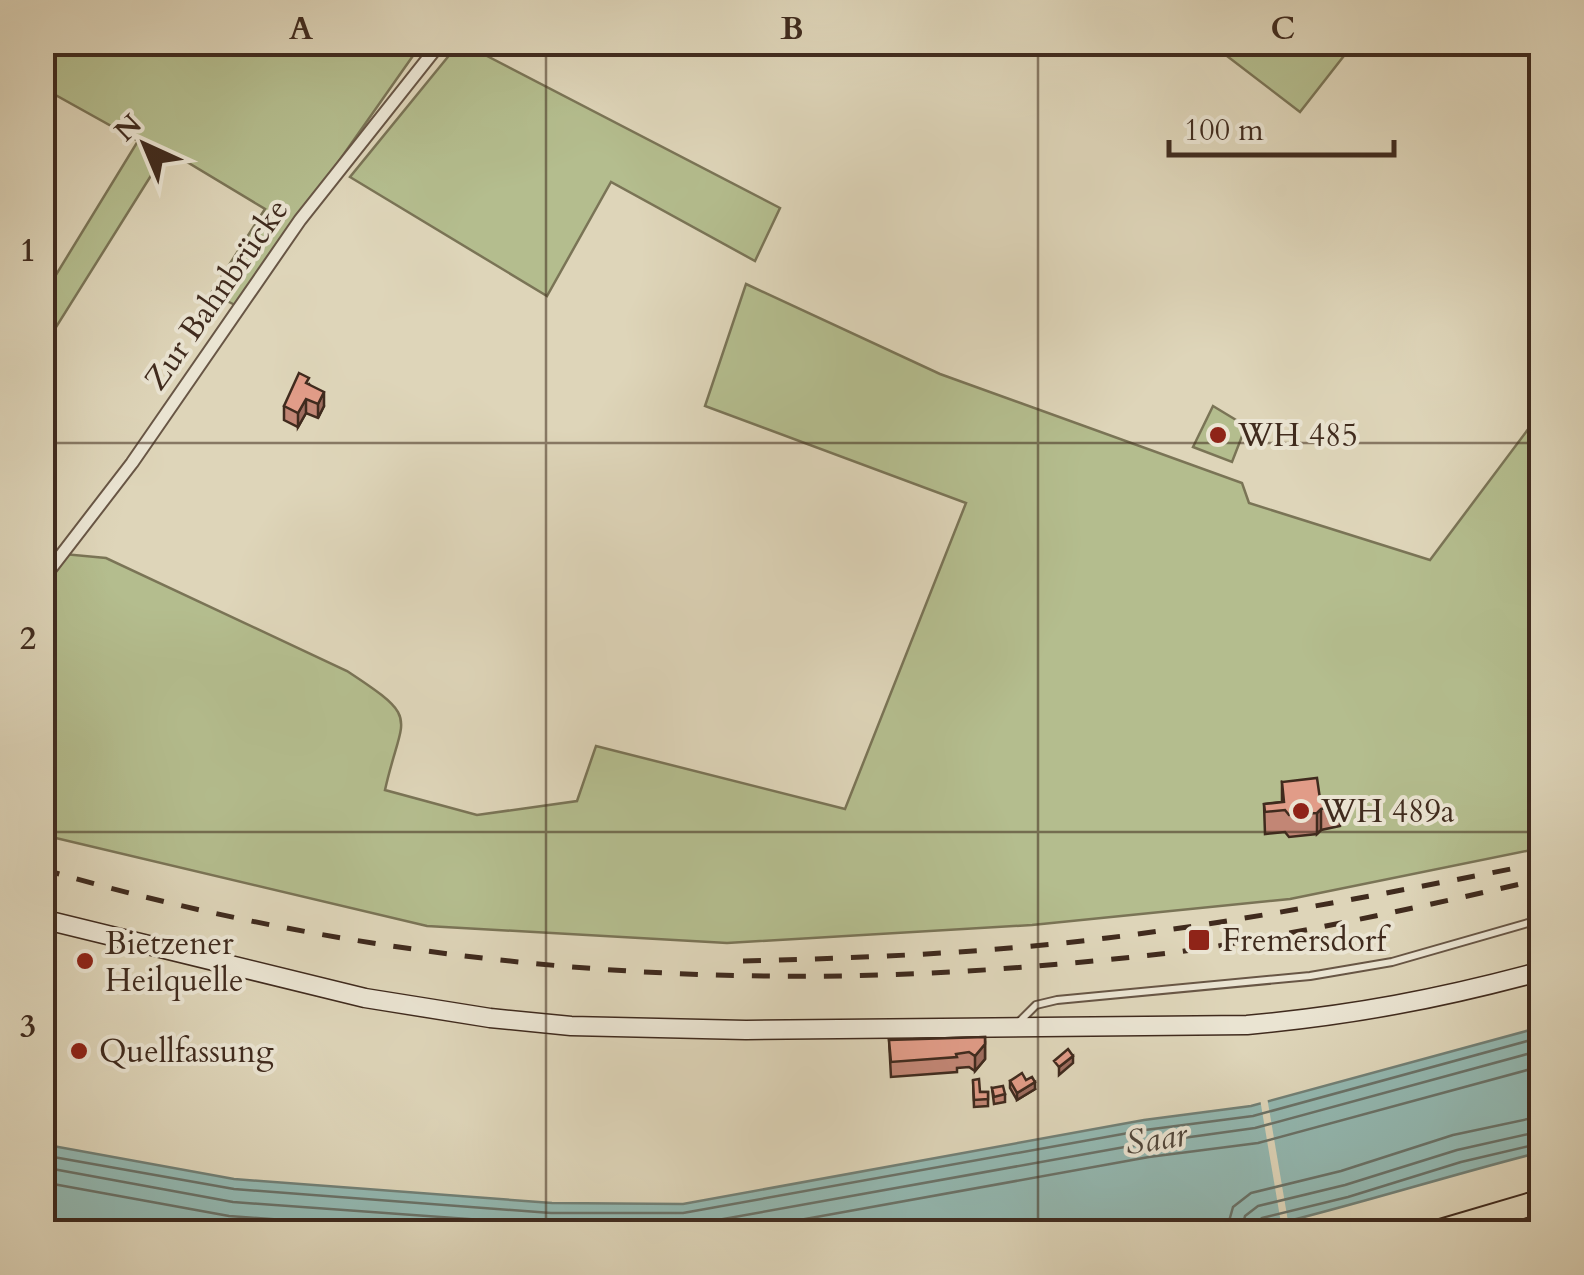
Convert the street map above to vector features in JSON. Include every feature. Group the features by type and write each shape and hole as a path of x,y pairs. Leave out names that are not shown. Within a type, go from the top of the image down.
{"highway":[{"path":"1437,1232 1542,1201"}],"main road":[{"path":"42,919 365,998 490,1018 664,1029 1247,1025 1342,1016 1457,994 1542,970"}],"street":[{"name":"Zur Bahnbrücke","path":"42,580 132,463 300,220 441,42"}],"lane":[{"path":"1015,1027 1036,1005 1056,1000 1310,976 1392,962 1542,919"}],"green space":[{"path":"460,42 780,208 755,261 611,182 547,296 350,177"},
{"path":"43,43 422,43 237,306 211,293 265,209 167,150 43,348 43,296 138,141 43,88"},
{"path":"1210,43 1354,43 1300,112"},
{"path":"746,284 940,374 1242,483 1249,503 1430,560 1541,412 1541,848 1290,899 1032,925 727,943 427,926 43,835 43,552 106,558 347,671 371,687 397,710 401,720 385,790 477,815 577,801 596,746 845,809 966,503 705,406"},
{"path":"1213,406 1246,426 1232,462 1193,447"}],"water":[{"name":"Saar","path":"1541,1027 1541,1152 1244,1232 43,1232 42,1144 234,1179 552,1203 683,1204 1144,1120 1251,1106"}],"pier":[{"path":"1267,1097 1289,1227 1282,1229 1260,1099"}],"building":[{"path":"299,373 309,378 306,383 324,392 318,404 306,399 298,413 284,406"},
{"path":"1317,778 1320,799 1340,797 1340,805 1317,813 1265,812 1264,804 1284,802 1282,782"},
{"path":"985,1037 985,1044 975,1056 969,1052 956,1054 957,1057 891,1062 889,1040"},
{"path":"1068,1049 1073,1056 1059,1067 1054,1061"},
{"path":"1022,1073 1026,1080 1032,1077 1035,1082 1017,1093 1010,1081"},
{"path":"979,1079 980,1092 988,1092 988,1099 974,1100 973,1080"},
{"path":"1003,1086 1005,1094 994,1097 992,1088"}],"railway":[{"path":"743,961 925,954 1107,938 1271,914 1542,863"},
{"path":"42,869 162,901 406,948 529,963 777,976 1024,967 1183,951 1332,925 1542,879"}],"place":[{"name":"WH 485","path":"1218,435"},
{"name":"WH 489a","path":"1301,811"},
{"name":"Fremersdorf","path":"1199,940"},
{"name":"Bietzener Heilquelle","path":"85,961"},
{"name":"Quellfassung","path":"79,1051"}]}
